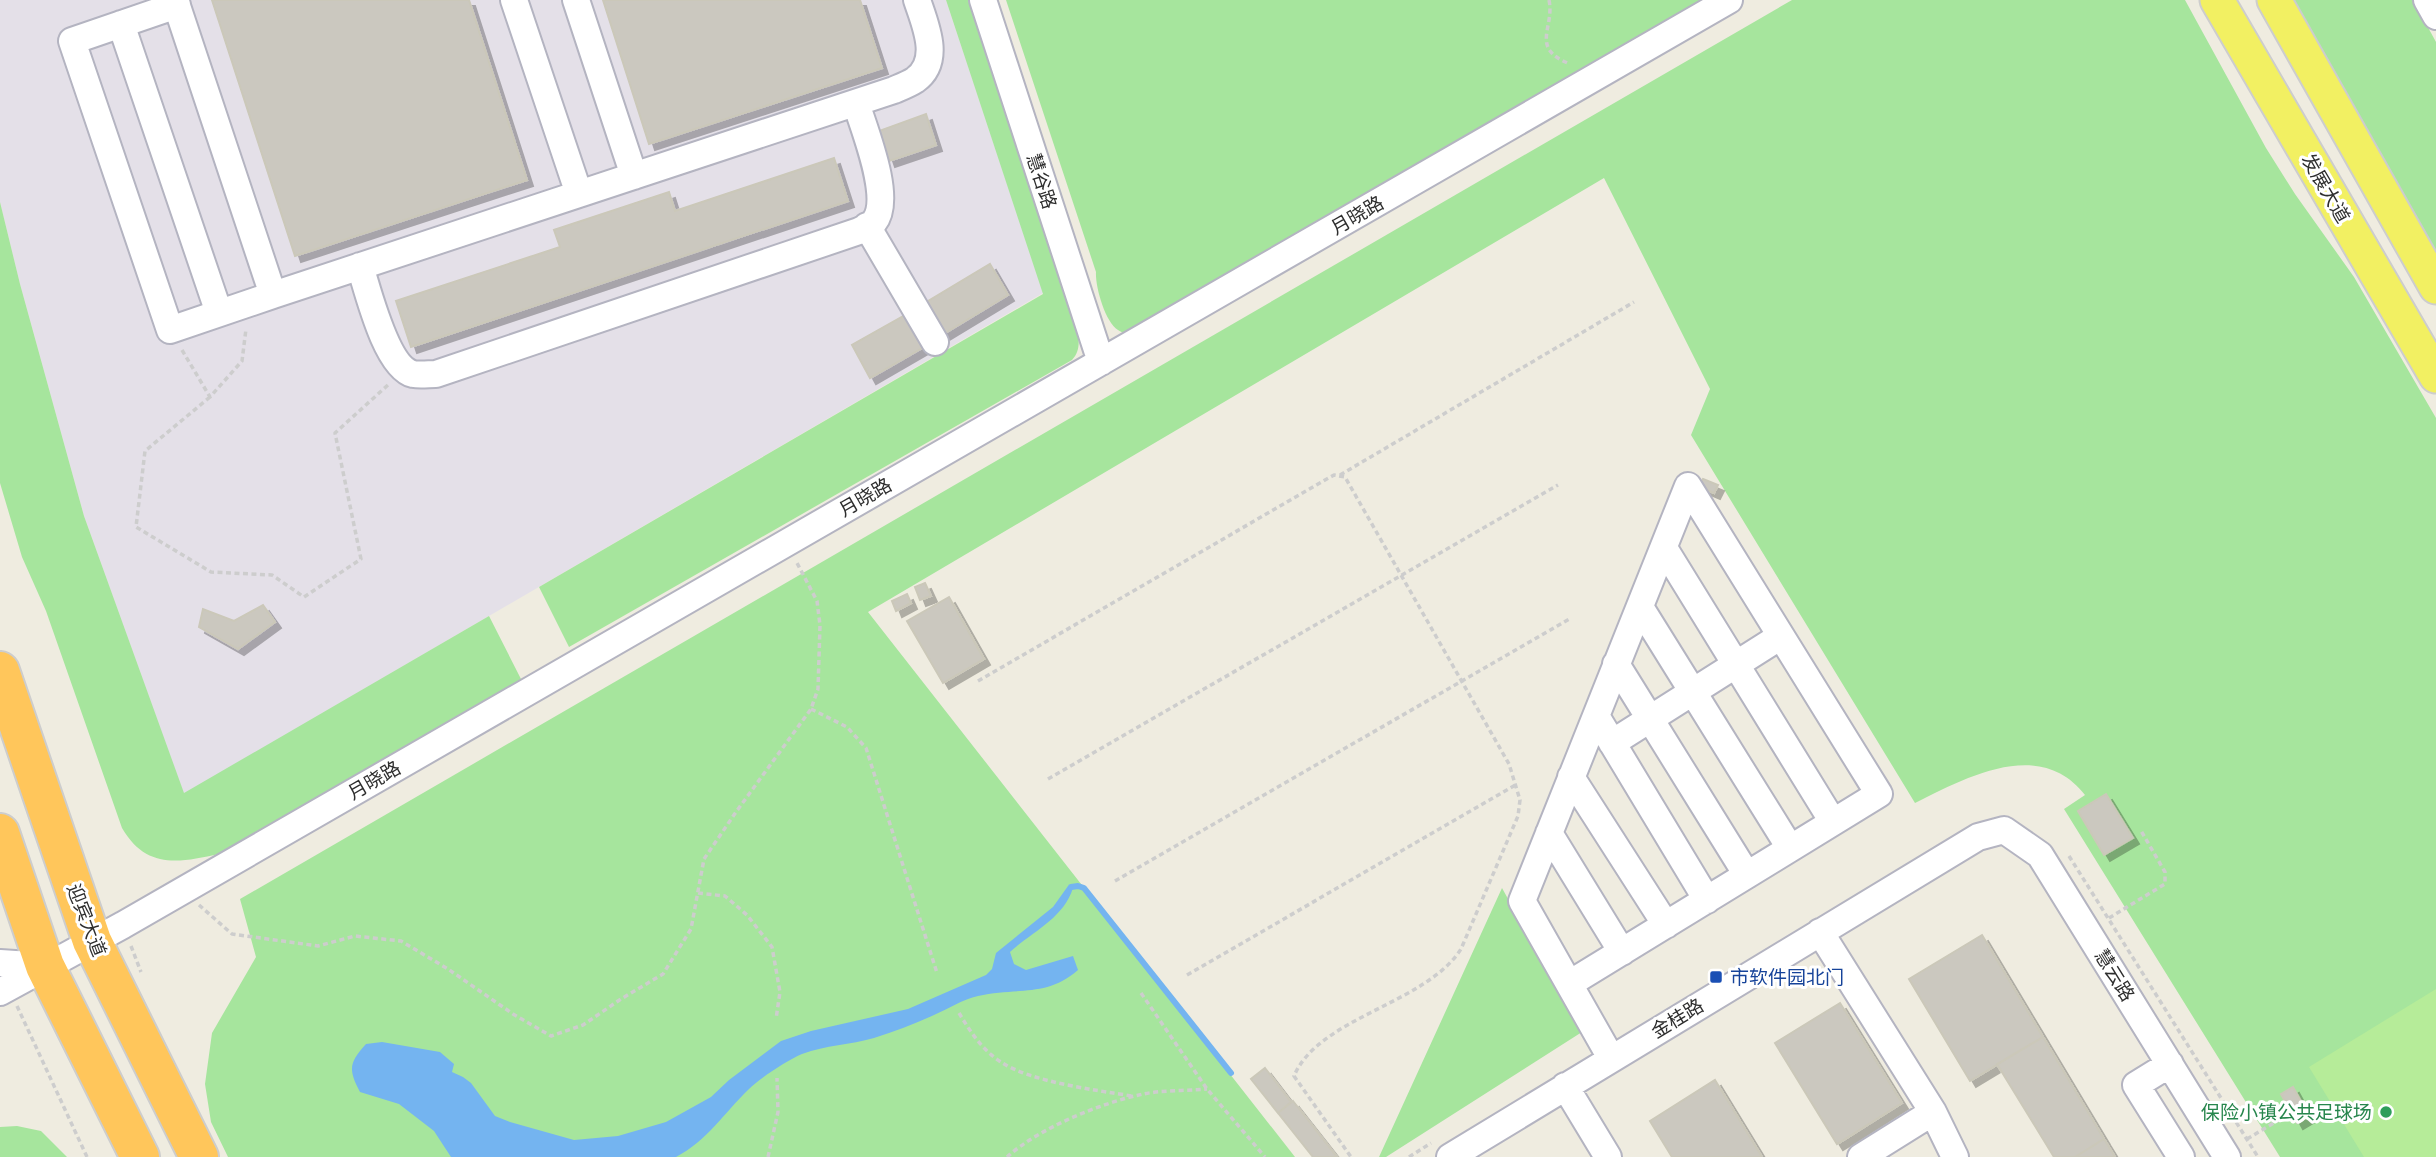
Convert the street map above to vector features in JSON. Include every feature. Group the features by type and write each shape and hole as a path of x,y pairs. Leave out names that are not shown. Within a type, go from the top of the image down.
{"highway":[{"name":"迎宾大道","path":"0,671 92,941 200,1157"},
{"path":"0,812 43,796"},
{"path":"0,833 46,966 140,1157"}],"main road":[{"name":"发展大道","path":"2217,0 2436,376"},
{"path":"2274,0 2436,287"}],"street":[{"path":"514,0 579,194"},
{"path":"576,0 634,176"},
{"path":"261,299 176,2 72,41 170,330 894,90 917,78 929,61 930,41 917,0"},
{"name":"慧谷路","path":"983,0 1101,362"},
{"name":"月晓路","path":"3,981 46,966 92,941 1729,0"},
{"path":"121,24 219,313"},
{"path":"360,266 384,337 395,359 411,373 436,374 874,222 881,204 873,157 856,103"},
{"path":"867,226 934,342"},
{"path":"1569,984 1879,794 1688,486 1522,901 1569,984 1611,1058"},
{"path":"1664,548 1833,822"},
{"path":"1640,607 1790,848"},
{"path":"1612,743 1781,636"},
{"path":"1616,664 1747,875"},
{"path":"1596,716 1707,900"},
{"path":"1572,777 1666,925"},
{"path":"1549,833 1622,952"},
{"name":"金桂路","path":"1450,1157 1569,1093 1981,842"},
{"name":"慧云路","path":"1981,842 2003,847 2027,862 2163,1068 2227,1157"},
{"path":"1824,938 1933,1112 1955,1157"},
{"name":"金桂路","path":"1480,1157 1569,1093 1611,1058 1824,938"},
{"path":"2163,1068 2136,1085 2181,1157"},
{"name":"慧云路","path":"2163,1068 2208,1157"},
{"path":"1569,1093 1608,1157"},
{"path":"1861,1157 1933,1112"}],"path":[{"path":"1549,0 1545,36 1552,53 1557,59 1598,76"},
{"path":"261,299 242,361 210,397 145,451 136,527 211,572 272,575 304,597 361,559 335,433 406,369"},
{"path":"978,681 1325,480 1340,475 1634,302"},
{"path":"170,330 210,397"},
{"path":"1340,475 1345,477 1350,485 1510,764 1520,800 1518,817 1454,960 1438,975 1352,1023 1314,1048 1299,1064 1294,1076 1351,1157"},
{"path":"1048,779 1558,485"},
{"path":"181,890 232,934 318,946 355,936 401,941 551,1036 583,1025 663,974 691,929 704,859 811,709 818,688 820,625 817,601 785,543"},
{"path":"1115,881 1571,618"},
{"path":"811,709 847,727 866,748 937,973"},
{"path":"1187,975 1517,784"},
{"path":"2109,918 2165,884 2165,872 2140,829"},
{"path":"698,893 725,896 747,915 772,947 780,992 776,1019"},
{"path":"3,981 87,1157"},
{"path":"1141,993 1207,1089 1265,1157"},
{"path":"959,1013 972,1034 1002,1063 1039,1077 1081,1088 1135,1096"},
{"path":"768,1157 778,1112 777,1078"},
{"path":"1007,1157 1045,1129 1135,1096 1207,1089"},
{"path":"2247,1139 2287,1115"}],"shaded area":[{"path":"0,0 946,0 1043,293 184,794 84,516 0,202"}],"green space":[{"path":"946,0 968,0 1078,332 1075,357 569,647 539,587 1043,294"},
{"path":"1006,0 1715,0 1134,335 1121,332 1113,326 1102,303 1096,272"},
{"path":"1792,0 2185,0 2266,148 2354,277 2436,418 2436,1157 2280,1157 2064,809 2085,795 2067,778 2047,768 2025,765 2003,768 1957,783 1915,803 1691,435 1710,389 1604,178 868,612 1295,1157 228,1157 211,1122 205,1084 212,1033 256,957 240,899"},
{"path":"2293,0 2413,0 2436,42 2436,252 2319,50"},
{"path":"0,202 84,516 184,793 489,616 522,681 219,854 190,860 164,860 152,857 131,841 122,828 46,611 22,557 0,483"},
{"path":"1502,888 1582,1032 1386,1157 1379,1157"},
{"name":"保险小镇公共足球场","path":"2436,989 2436,1157 2364,1157 2309,1067"},
{"path":"17,1126 41,1131 67,1157 0,1157 0,1127"}],"water":[{"path":"1068,886 1073,888 1055,916 1010,952 1014,964 1026,970 1073,956 1078,970 1066,979 1042,988 972,997 874,1038 802,1054 754,1085 706,1135 676,1157 451,1157 434,1131 399,1104 360,1092 353,1077 353,1061 366,1044 382,1042 440,1052 454,1064 452,1072 471,1083 495,1116 574,1140 618,1136 666,1122 711,1097 781,1041 811,1031 908,1009 986,975 992,969 996,953 1053,907"}],"building":[{"path":"212,0 469,0 527,180 295,256"},
{"path":"603,0 860,0 882,68 649,144"},
{"path":"926,114 936,145 889,161 879,131"},
{"path":"834,158 848,201 411,347 396,301 560,247 554,230 669,192 675,211"},
{"path":"990,264 1008,295 942,335 923,304"},
{"path":"905,315 924,347 870,378 852,345"},
{"path":"1703,479 1718,485 1714,493 1700,487"},
{"path":"925,583 931,596 920,600 915,587"},
{"path":"907,594 911,603 896,611 892,601"},
{"path":"949,597 984,659 943,683 907,621"},
{"path":"263,605 275,622 238,649 199,627 203,609 234,621"},
{"path":"2106,794 2133,838 2104,855 2078,811"},
{"path":"1982,935 2043,1037 1970,1081 1909,979"},
{"path":"1840,1003 1902,1103 1837,1144 1775,1043"},
{"path":"2043,1037 2104,1139 2075,1157 2054,1157 1997,1064"},
{"path":"1265,1068 1291,1102 1278,1113 1251,1079"},
{"path":"1715,1080 1762,1157 1672,1157 1650,1121"},
{"path":"2293,1087 2309,1116 2297,1123 2281,1094"},
{"path":"1293,1101 1337,1157 1313,1157 1278,1113"},
{"path":"2104,1139 2115,1157 2075,1157"}],"waterway":[{"path":"1071,887 1084,888 1231,1073"}],"place":[{"name":"市软件园北门","path":"1716,977"},
{"name":"保险小镇公共足球场","path":"2386,1112"}]}
